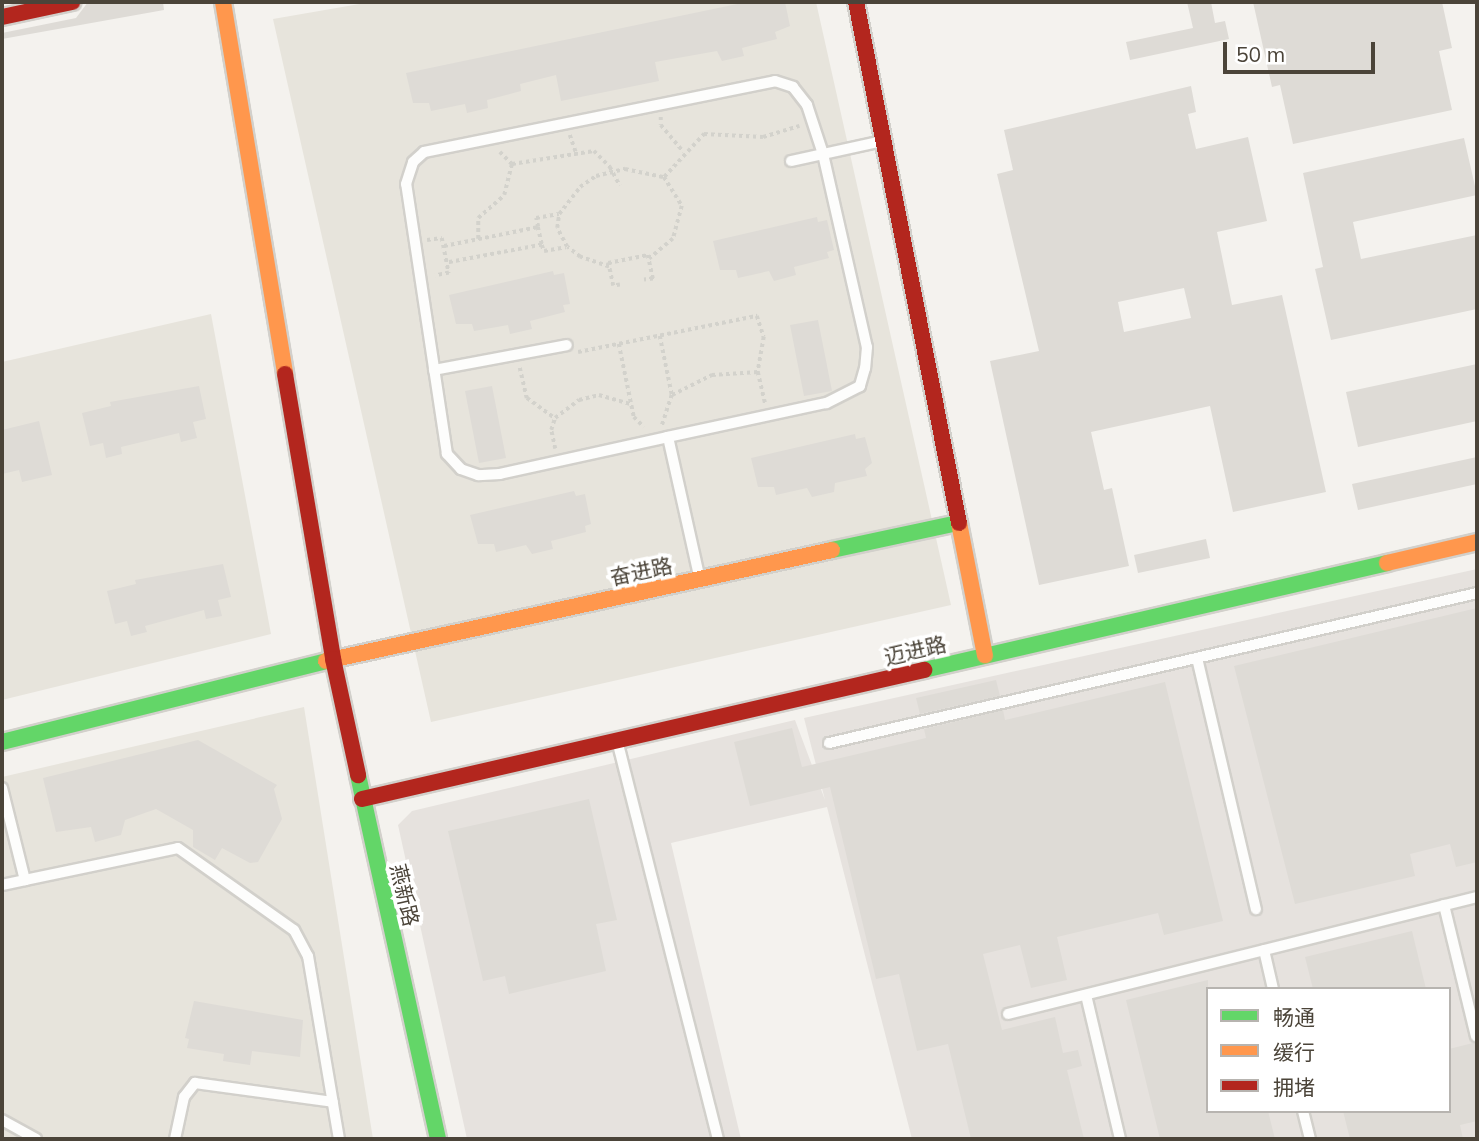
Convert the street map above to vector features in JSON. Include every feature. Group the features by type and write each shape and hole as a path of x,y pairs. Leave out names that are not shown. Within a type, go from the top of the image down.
{"street":[{"path":"2,17 72,2"},
{"name":"燕新路","path":"223,2 333,659 438,1139"},
{"path":"856,2 985,655"},
{"name":"奋进路","path":"2,742 333,659 958,523"},
{"name":"迈进路","path":"362,799 1477,542"}],"lane":[{"path":"781,81 793,87 807,105 811,122 823,155 867,347 860,386 850,394 769,415 500,474 478,475 461,469 447,454 407,175 424,152 781,81"},
{"path":"791,161 883,141"},
{"path":"434,370 568,350"},
{"path":"668,437 700,580"},
{"path":"829,743 1477,593"},
{"path":"1197,658 1256,909"},
{"path":"617,740 718,1139"},
{"path":"2,788 25,880"},
{"path":"2,885 178,848 294,930 308,956 339,1139"},
{"path":"1008,1014 1477,897"},
{"path":"1444,905 1476,1036"},
{"path":"1264,950 1273,987"},
{"path":"1086,995 1120,1139"},
{"path":"175,1139 184,1097 195,1083 333,1102"},
{"path":"1304,1113 1310,1139"},
{"path":"2,1120 36,1139"}],"path":[{"path":"660,104 661,125 685,152"},
{"path":"664,177 679,164 685,152 704,134 763,137 811,122"},
{"path":"478,239 478,218 504,195 512,163 594,151 613,173 620,186"},
{"path":"609,267 580,257 567,247 557,228 559,214 580,187 613,173 642,170 664,177 682,206 680,223 666,247 649,259"},
{"path":"559,214 536,218 542,245 544,251 567,247"},
{"path":"443,246 538,227"},
{"path":"415,242 442,238 449,273 420,279"},
{"path":"447,263 542,245"},
{"path":"620,285 613,286 608,263 648,255 653,279 644,280"},
{"path":"568,350 618,344 757,316 764,349 758,372 769,415"},
{"path":"660,336 672,395 671,409 663,414 661,424 668,437"},
{"path":"618,344 634,417 645,428 646,442"},
{"path":"532,362 520,364 527,398 555,418"},
{"path":"672,395 712,375 758,372"},
{"path":"558,461 551,430 555,418 590,396 631,404"}],"shaded area":[{"path":"371,2 816,2 951,605 431,722 273,19"},
{"path":"211,314 271,634 2,700 2,362"},
{"path":"1477,569 1477,1139 912,1139 827,807 671,843 741,1139 467,1139 398,825 412,811 795,720 825,800 804,718"},
{"path":"304,707 373,1139 2,1139 2,777"}],"building":[{"path":"88,2 163,2 164,10 2,39 2,33 76,18"},
{"path":"747,2 785,2 790,26 775,32 777,39 742,48 744,56 722,61 717,51 655,62 659,81 561,101 556,75 520,84 521,91 487,100 488,108 467,113 465,104 431,111 429,103 413,103 406,73"},
{"path":"1187,2 1211,2 1215,23 1225,21 1229,39 1130,60 1126,42 1193,28"},
{"path":"1253,2 1442,2 1452,48 1439,51 1452,110 1293,144 1280,85 1272,87"},
{"path":"1191,86 1196,112 1188,114 1196,149 1248,137 1267,221 1217,232 1232,305 1282,295 1326,492 1233,512 1210,406 1091,432 1104,490 1112,488 1129,566 1039,585 990,361 1039,351 997,174 1013,170 1004,130","holes":["1184,288 1191,318 1124,332 1118,302"]},
{"path":"1464,138 1477,195 1353,222 1361,259 1477,235 1477,309 1331,340 1315,269 1323,267 1303,173"},
{"path":"817,217 818,222 827,220 834,250 827,252 829,258 794,267 796,275 774,281 769,271 738,278 736,270 720,270 713,241"},
{"path":"553,271 554,275 564,273 570,304 563,305 565,312 530,321 532,329 510,334 508,325 474,331 472,324 456,324 449,295"},
{"path":"818,320 832,391 804,396 790,325"},
{"path":"1477,364 1477,421 1358,447 1346,392"},
{"path":"199,386 206,419 193,422 197,438 181,442 179,433 121,447 122,454 106,458 103,443 90,446 82,413 111,406 110,402"},
{"path":"492,386 506,458 479,463 465,391"},
{"path":"39,421 52,475 22,482 19,470 2,474 2,430"},
{"path":"855,434 856,439 865,437 872,463 865,469 867,476 835,483 834,492 812,497 807,488 776,495 774,487 758,487 751,458"},
{"path":"1477,457 1477,484 1358,510 1352,484"},
{"path":"574,491 576,496 585,494 591,524 585,526 586,532 551,541 553,549 532,554 526,545 496,552 494,544 478,544 470,515"},
{"path":"1206,539 1210,558 1138,573 1134,555"},
{"path":"223,564 231,597 218,600 222,616 206,619 204,610 145,626 147,632 131,636 127,621 115,624 107,591 136,584 135,580"},
{"path":"1477,608 1477,862 1456,867 1450,844 1410,854 1415,876 1295,904 1234,666"},
{"path":"996,680 1000,696 920,714 916,698"},
{"path":"1165,682 1223,921 1164,935 1158,913 1057,937 1067,980 1031,988 1020,945 983,954 1002,1030 1055,1017 1063,1053 1078,1050 1082,1066 1067,1070 1084,1139 971,1139 948,1044 917,1051 899,974 876,979 830,787 750,806 734,742 792,728 802,767 926,738 924,729 1003,710 1005,720"},
{"path":"198,740 277,785 274,789 282,819 258,862 250,863 222,848 215,860 193,847 193,830 156,809 125,820 121,835 95,842 91,827 56,832 43,778"},
{"path":"589,799 617,920 596,924 606,971 509,994 505,976 483,981 448,831"},
{"path":"1412,931 1426,987 1312,987 1305,957"},
{"path":"1208,980 1206,1113 1268,1113 1275,1139 1160,1139 1126,1000"},
{"path":"194,1001 303,1020 300,1057 252,1051 250,1065 223,1061 224,1054 187,1048 189,1039 185,1038"},
{"path":"1477,1043 1477,1121 1460,1125 1463,1139 1350,1139 1344,1113 1451,1113 1451,1048"}],"traffic: fast":[{"path":"832,550 958,523"},
{"path":"924,670 1387,563"},
{"path":"2,742 326,661"},
{"path":"358,775 438,1139"}],"traffic: slow":[{"path":"223,2 285,374"},
{"path":"959,523 985,655"},
{"path":"1387,563 1477,542"},
{"path":"326,661 832,550"}],"traffic: jam":[{"path":"2,17 72,2"},
{"path":"856,2 959,523"},
{"path":"285,374 333,659 358,775"},
{"path":"362,799 924,670"}]}
